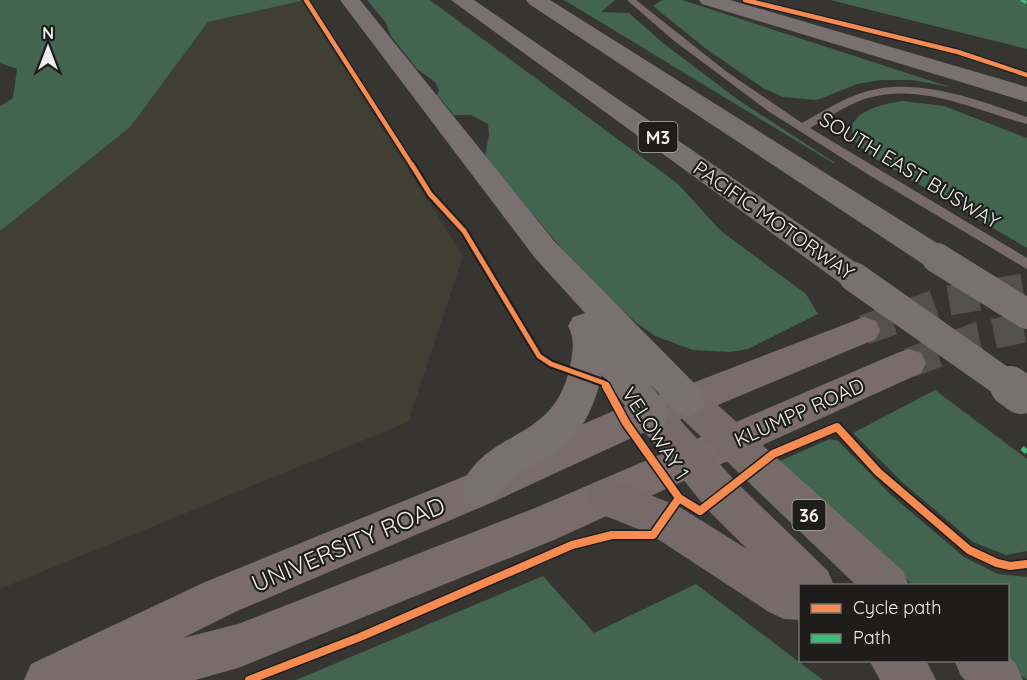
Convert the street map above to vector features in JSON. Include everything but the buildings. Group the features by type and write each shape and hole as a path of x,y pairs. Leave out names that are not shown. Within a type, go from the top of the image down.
{"highway":[{"path":"350,0 545,250 688,401"},
{"name":"PACIFIC MOTORWAY","path":"461,0 1024,396"},
{"name":"M3","path":"536,0 1027,314"},
{"path":"709,0 1027,95"},
{"path":"545,250 568,305 652,414"},
{"path":"479,489 503,463 553,433 568,416 580,397 589,361 590,335"}],"main road":[{"name":"36","path":"688,401 887,584"},
{"path":"652,414 721,495 812,584"},
{"path":"607,497 664,520 784,597 799,599"},
{"path":"894,662 913,680"},
{"path":"979,662 1000,680"}],"street":[{"path":"652,414 864,330"},
{"name":"KLUMPP ROAD","path":"688,459 731,443 909,363"},
{"name":"UNIVERSITY ROAD","path":"47,680 220,597 479,489 626,423 652,414"},
{"path":"109,680 238,646 530,531 688,459"}],"lane":[{"name":"SOUTH EAST BUSWAY","path":"635,4 684,45 750,93 1027,264"},
{"name":"SOUTH EAST BUSWAY","path":"803,127 857,99 877,92 919,91 1027,121"},
{"name":"SOUTH EAST BUSWAY","path":"968,104 1027,132"}],"shaded area":[{"path":"301,1 463,256 408,422 0,589 0,227 208,22"}],"green space":[{"path":"0,0 301,1 208,22 130,127 0,231 0,106 13,98 17,69 0,63"},
{"path":"367,0 430,0 678,184 721,231 806,294 818,314 748,349 731,352 693,350 655,336 639,325 589,281 485,157 489,134 488,124 471,115 454,115 437,95 439,90 435,82 417,69 391,36 386,23"},
{"path":"564,0 615,0 601,12 629,13 663,43 737,99 835,163 833,163"},
{"path":"662,0 682,0 950,87 912,80 881,80 857,84 817,100 783,97 763,88 705,48 653,6"},
{"path":"830,0 1027,0 1027,49"},
{"path":"902,101 944,106 1027,138 1027,248 871,156 855,142 851,128 859,116 872,108"},
{"path":"935,390 1027,459 1027,551 1006,555 973,542 903,483 853,433"},
{"path":"830,439 838,441 891,495 964,557 998,574 1027,577 1027,680 1004,662 1009,662 1009,584 912,584 775,463"},
{"path":"543,576 594,633 696,584 823,680 296,680"}],"tunnel":[{"path":"864,330 946,301 1027,288"},
{"path":"909,363 978,337 1027,327"}],"marked path":[{"path":"1021,0 1027,3"},
{"path":"1022,448 1027,452"}],"cycle path":[{"name":"VELOWAY 1","path":"306,0 430,194 464,231 539,356 551,364 604,383 626,423 679,498 700,511 773,454 837,427 878,472 969,550 997,563 1010,566 1027,564"},
{"path":"745,0 958,52 1027,75"},
{"path":"249,680 360,637 572,545 612,535 653,535 679,498"}]}
